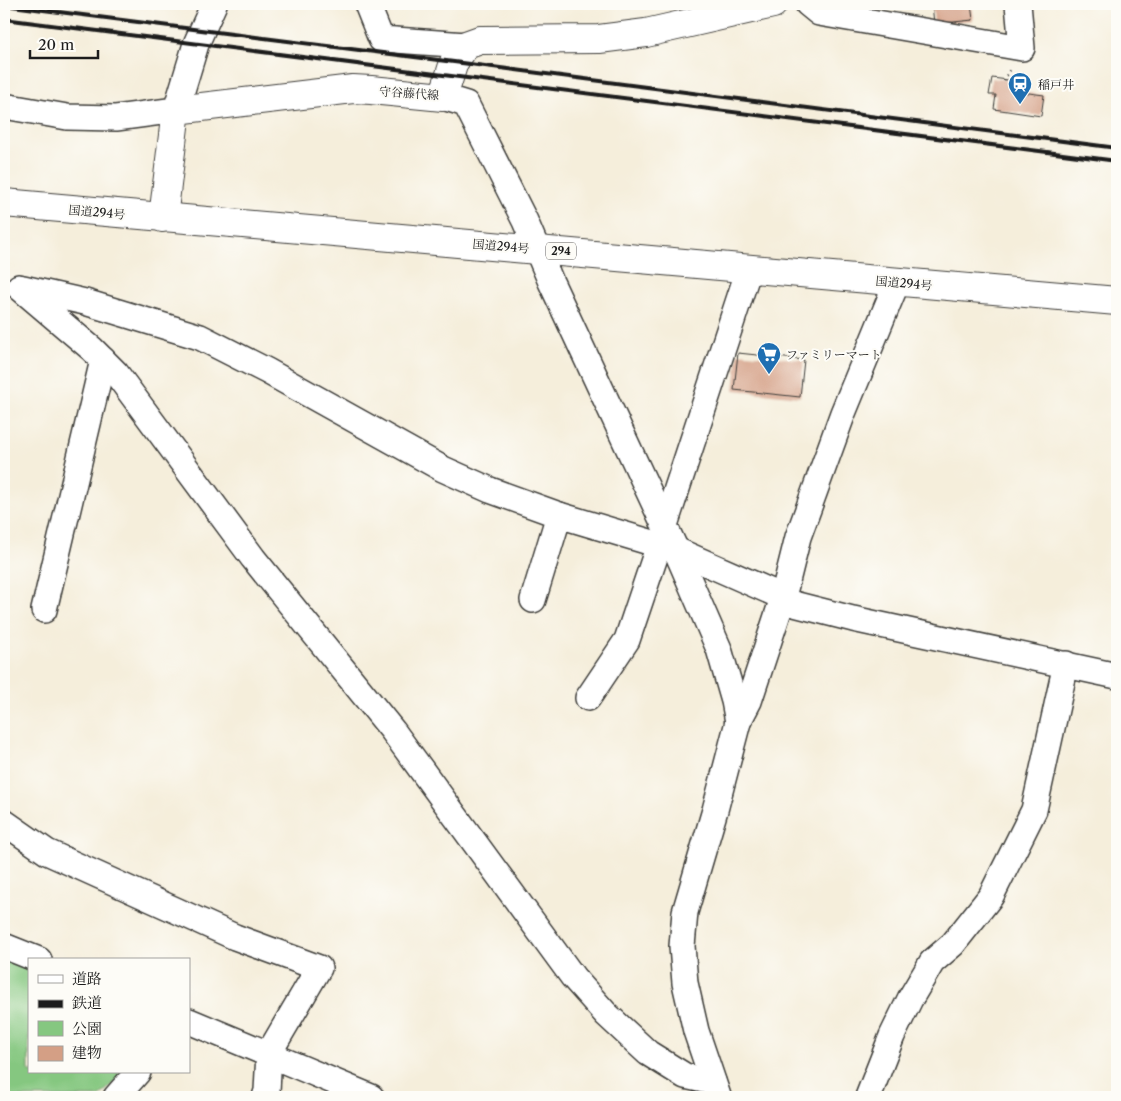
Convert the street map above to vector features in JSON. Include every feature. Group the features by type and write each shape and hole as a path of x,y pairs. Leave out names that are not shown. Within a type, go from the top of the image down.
{"main road":[{"path":"466,45 480,40 598,38 646,32 773,4"},
{"name":"守谷藤代線","path":"176,110 352,90 443,97 454,62 466,45"},
{"path":"163,218 176,110"},
{"name":"国道294号","path":"4,203 1117,301"}],"street":[{"path":"4,106 67,116 116,118 176,110 196,44 214,4"},
{"path":"367,4 381,39 466,45"},
{"path":"808,4 819,14 1022,48 1018,4"},
{"path":"443,97 466,104 538,249 667,540 719,649 738,722"},
{"path":"588,698 627,640 667,540 749,269"},
{"path":"716,1090 696,1031 685,983 682,946 685,912 738,722 749,701 782,599 798,538 836,431 897,282"},
{"path":"11,285 103,360 116,373 253,558 393,730 573,978 606,1014 648,1052 685,1076 716,1090"},
{"path":"11,285 85,302 200,337 267,371 443,469 490,490 559,514 667,540 782,599 862,621 1117,676"},
{"path":"44,610 103,360"},
{"path":"534,600 559,514"},
{"path":"868,1097 892,1036 910,999 932,962 953,944 991,896 1034,810 1066,664"},
{"path":"4,822 47,852 235,937 320,968 269,1053 267,1092 265,1097"},
{"path":"4,946 34,958"},
{"path":"190,1021 371,1097"},
{"path":"116,1097 136,1074"}],"green space":[{"path":"4,946 28,959 28,1074 123,1074 99,1097 4,1097"}],"building":[{"path":"932,4 971,4 973,20 934,24"},
{"path":"992,78 1016,81 1014,91 1044,95 1041,116 994,109 996,95 989,95"},
{"name":"ファミリーマート","path":"738,353 804,360 800,397 734,390"}],"railway":[{"path":"4,5 1117,148"},
{"path":"4,19 1117,161"}],"place":[{"name":"稲戸井","path":"1020,105"},
{"name":"ファミリーマート","path":"769,375"}]}
